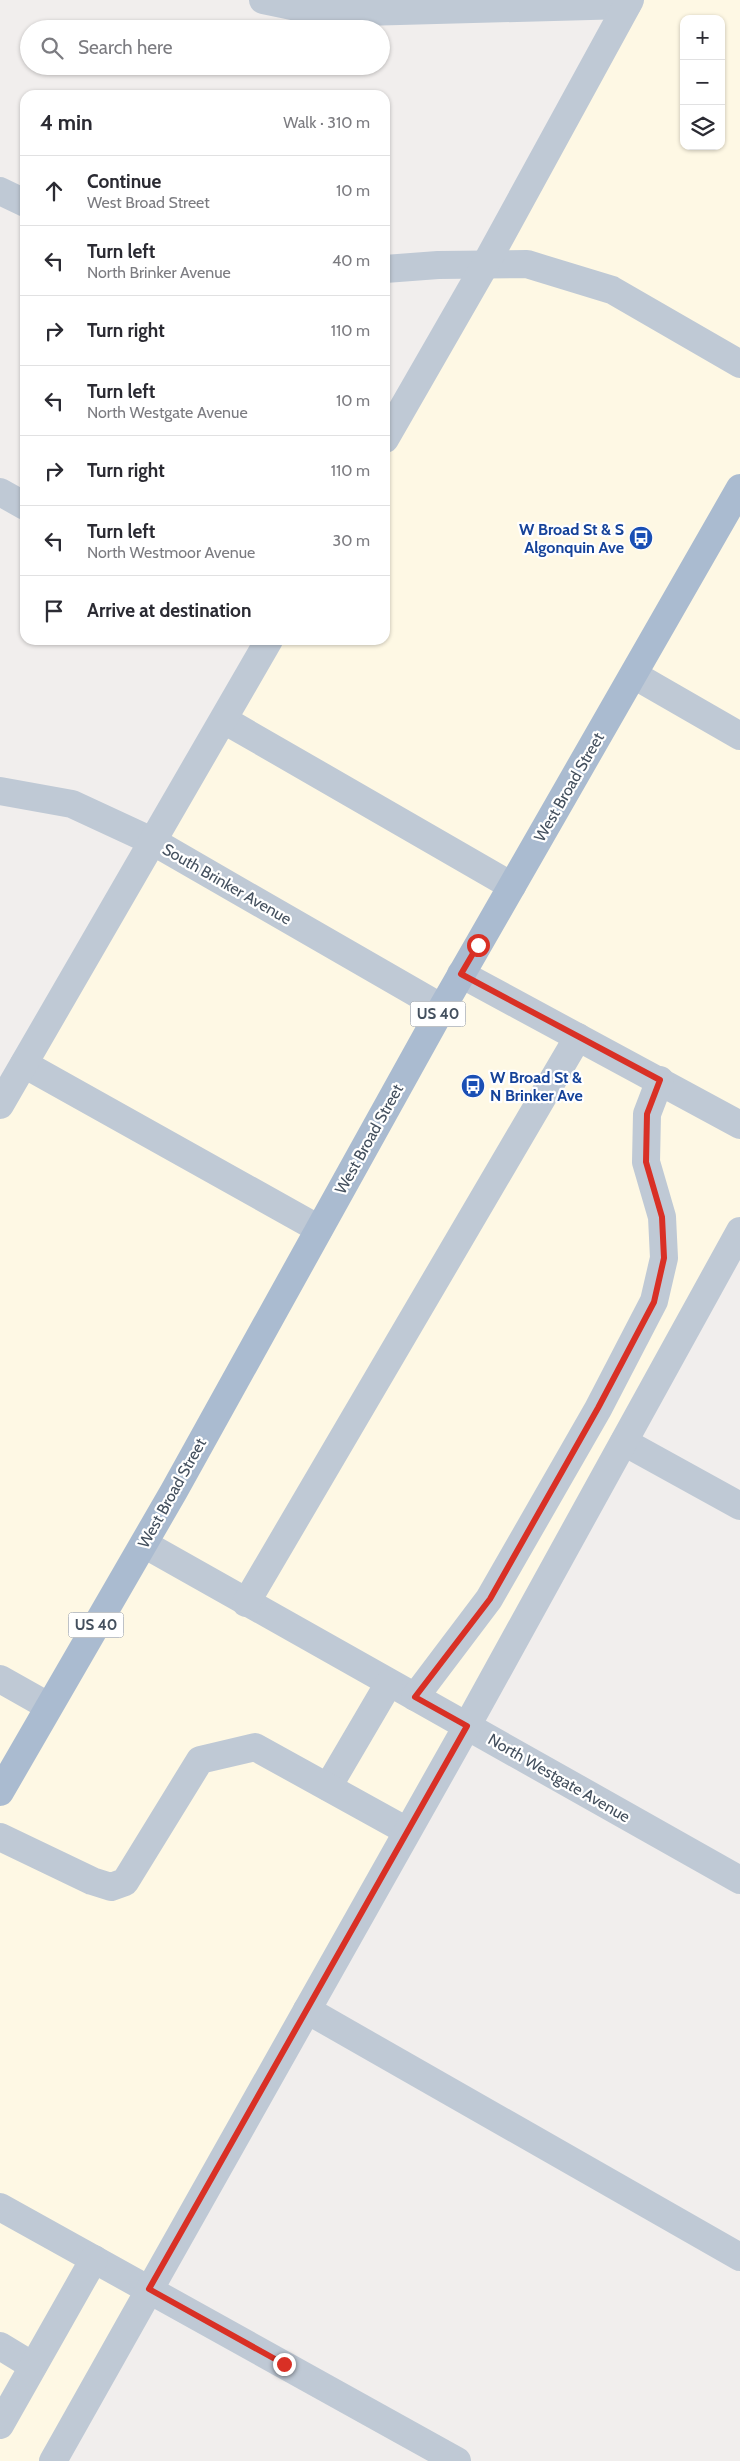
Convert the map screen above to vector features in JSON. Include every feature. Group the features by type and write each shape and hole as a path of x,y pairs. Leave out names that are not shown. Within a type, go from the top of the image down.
{"main road":[{"name":"West Broad Street","path":"0,1792 48,1706 144,1544 461,974 740,488"}],"street":[{"path":"263,0 326,13 629,2"},
{"path":"390,430 485,265 629,2"},
{"path":"0,191 20,201"},
{"path":"390,269 527,264 612,290 740,364"},
{"path":"0,492 20,503"},
{"path":"0,1105 154,842 266,645"},
{"path":"634,674 740,736"},
{"path":"224,720 512,886"},
{"name":"South Brinker Avenue","path":"0,791 72,804 154,842 442,1008"},
{"path":"461,974 740,1125"},
{"path":"246,1603 578,1037"},
{"path":"24,1064 319,1229"},
{"path":"415,1697 490,1599 598,1408 654,1302 664,1258 662,1217 646,1162 647,1114 660,1080"},
{"path":"53,2461 467,1726 740,1231"},
{"path":"624,1442 740,1506"},
{"name":"North Westgate Avenue","path":"144,1544 740,1880"},
{"path":"0,1679 48,1706"},
{"path":"328,1787 389,1683"},
{"path":"0,1837 92,1881 110,1886 126,1882 200,1760 255,1747 407,1832"},
{"path":"307,2010 740,2257"},
{"path":"0,2207 457,2461"},
{"path":"0,2425 94,2259"},
{"path":"0,2346 33,2366"}],"shaded area":[{"path":"621,0 740,0 740,1256 58,2461 0,2461 0,1099 256,645 390,645 390,409"}],"place":[{"name":"W Broad St & S Algonquin Ave","path":"641,538"},
{"name":"W Broad St & N Brinker Ave","path":"473,1086"}],"route":[{"path":"284,2364 149,2289 467,1726 415,1697 490,1599 598,1408 654,1302 664,1258 662,1217 646,1162 647,1114 660,1080 461,974 478,945"}]}
